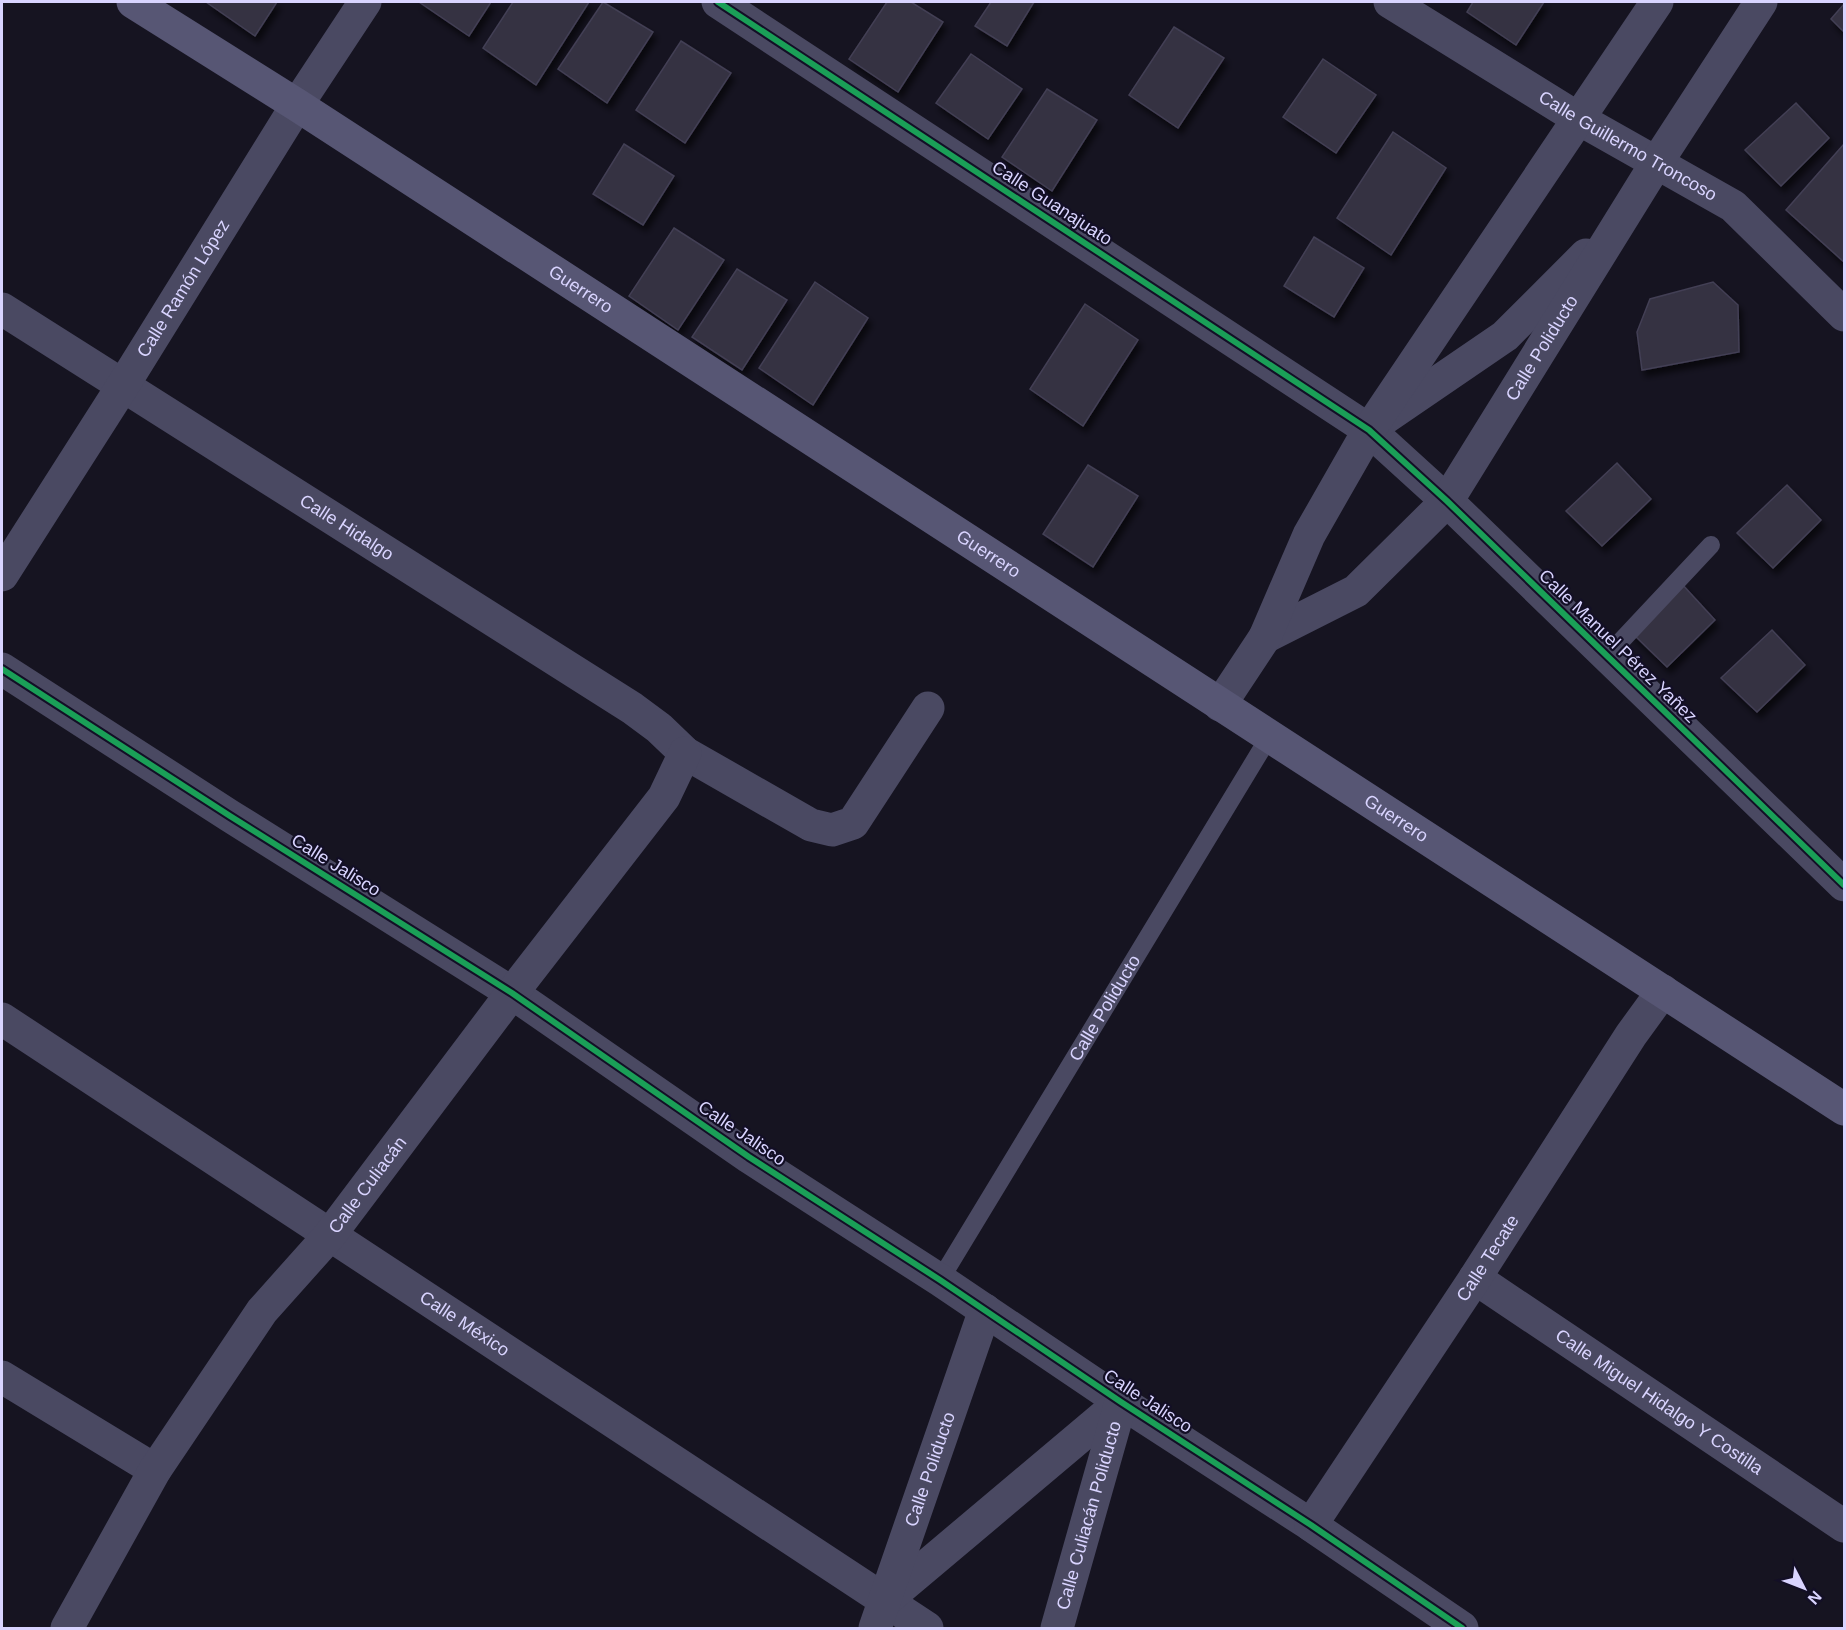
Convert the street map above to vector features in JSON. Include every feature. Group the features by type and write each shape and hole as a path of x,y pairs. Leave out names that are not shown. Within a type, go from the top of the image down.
{"main road":[{"name":"Guerrero","path":"133,2 297,105 1845,1109"}],"street":[{"name":"Calle Ramón López","path":"2,574 122,387 297,105 365,2"},
{"name":"Calle Guanajuato","path":"718,2 1369,430"},
{"name":"Calle Guillermo Troncoso","path":"1390,2 1579,119 1733,206 1845,315"},
{"name":"Calle Poliducto","path":"1220,705 1265,637 1309,535 1369,430 1657,2"},
{"name":"Calle Poliducto","path":"1265,637 1356,591 1447,501 1657,162 1761,2"},
{"path":"1369,430 1505,336 1564,275 1618,225"},
{"name":"Calle Hidalgo","path":"2,309 632,708 659,728 685,753 810,825 831,830 853,823 928,708"},
{"name":"Calle Manuel Pérez Yañez","path":"1369,430 1447,501 1845,885"},
{"name":"Calle Jalisco","path":"2,669 230,816 512,993 749,1157 1311,1525 1462,1629"},
{"name":"Calle Culiacán","path":"67,1629 155,1470 262,1311 329,1236 512,993 664,797 685,753"},
{"name":"Calle Tecate","path":"1311,1525 1631,1035 1663,991"},
{"name":"Calle México","path":"2,1019 329,1236 880,1615 927,1629"},
{"name":"Calle Miguel Hidalgo Y Costilla","path":"1474,1278 1845,1526"},
{"name":"Calle Poliducto","path":"880,1615 985,1310"},
{"path":"2,1377 155,1470"},
{"path":"880,1615 1120,1402"},
{"name":"Calle Culiacán Poliducto","path":"1057,1629 1120,1402"}],"lane":[{"path":"1607,656 1711,545"},
{"name":"Calle Poliducto","path":"940,1280 1269,737"}],"building":[{"path":"206,2 277,2 255,36"},
{"path":"419,2 491,2 469,36"},
{"path":"513,2 589,2 536,85 483,48"},
{"path":"603,2 653,32 607,103 558,69"},
{"path":"887,2 911,2 943,22 898,92 849,59"},
{"path":"991,2 1034,2 1007,46 975,26"},
{"path":"1473,2 1544,2 1516,45 1467,12"},
{"path":"1844,4 1844,32 1831,19"},
{"path":"1174,27 1224,58 1178,128 1129,95"},
{"path":"681,41 731,73 685,143 636,110"},
{"path":"971,54 1022,89 988,139 936,103"},
{"path":"1323,59 1376,95 1336,153 1283,117"},
{"path":"1047,89 1097,120 1052,191 1002,157"},
{"path":"1796,103 1829,138 1781,186 1745,150"},
{"path":"1393,132 1446,168 1391,255 1337,218"},
{"path":"624,144 674,176 643,225 593,194"},
{"path":"1844,144 1844,262 1786,210"},
{"path":"674,228 724,260 678,330 629,296"},
{"path":"1314,237 1364,268 1334,317 1284,286"},
{"path":"737,269 787,300 742,370 692,337"},
{"path":"815,282 868,318 813,405 759,368"},
{"path":"1713,282 1738,305 1739,352 1642,370 1637,332 1650,299"},
{"path":"1085,304 1138,340 1083,426 1030,389"},
{"path":"1617,463 1651,499 1602,546 1566,511"},
{"path":"1088,465 1138,496 1093,567 1043,534"},
{"path":"1787,485 1821,520 1773,568 1737,533"},
{"path":"1681,583 1715,620 1667,667 1631,632"},
{"path":"1772,630 1805,665 1757,712 1721,678"}],"cycle path":[{"path":"718,2 1369,430 1447,501 1844,885"},
{"path":"2,669 230,816 512,993 749,1157 1311,1525 1462,1628"}]}
